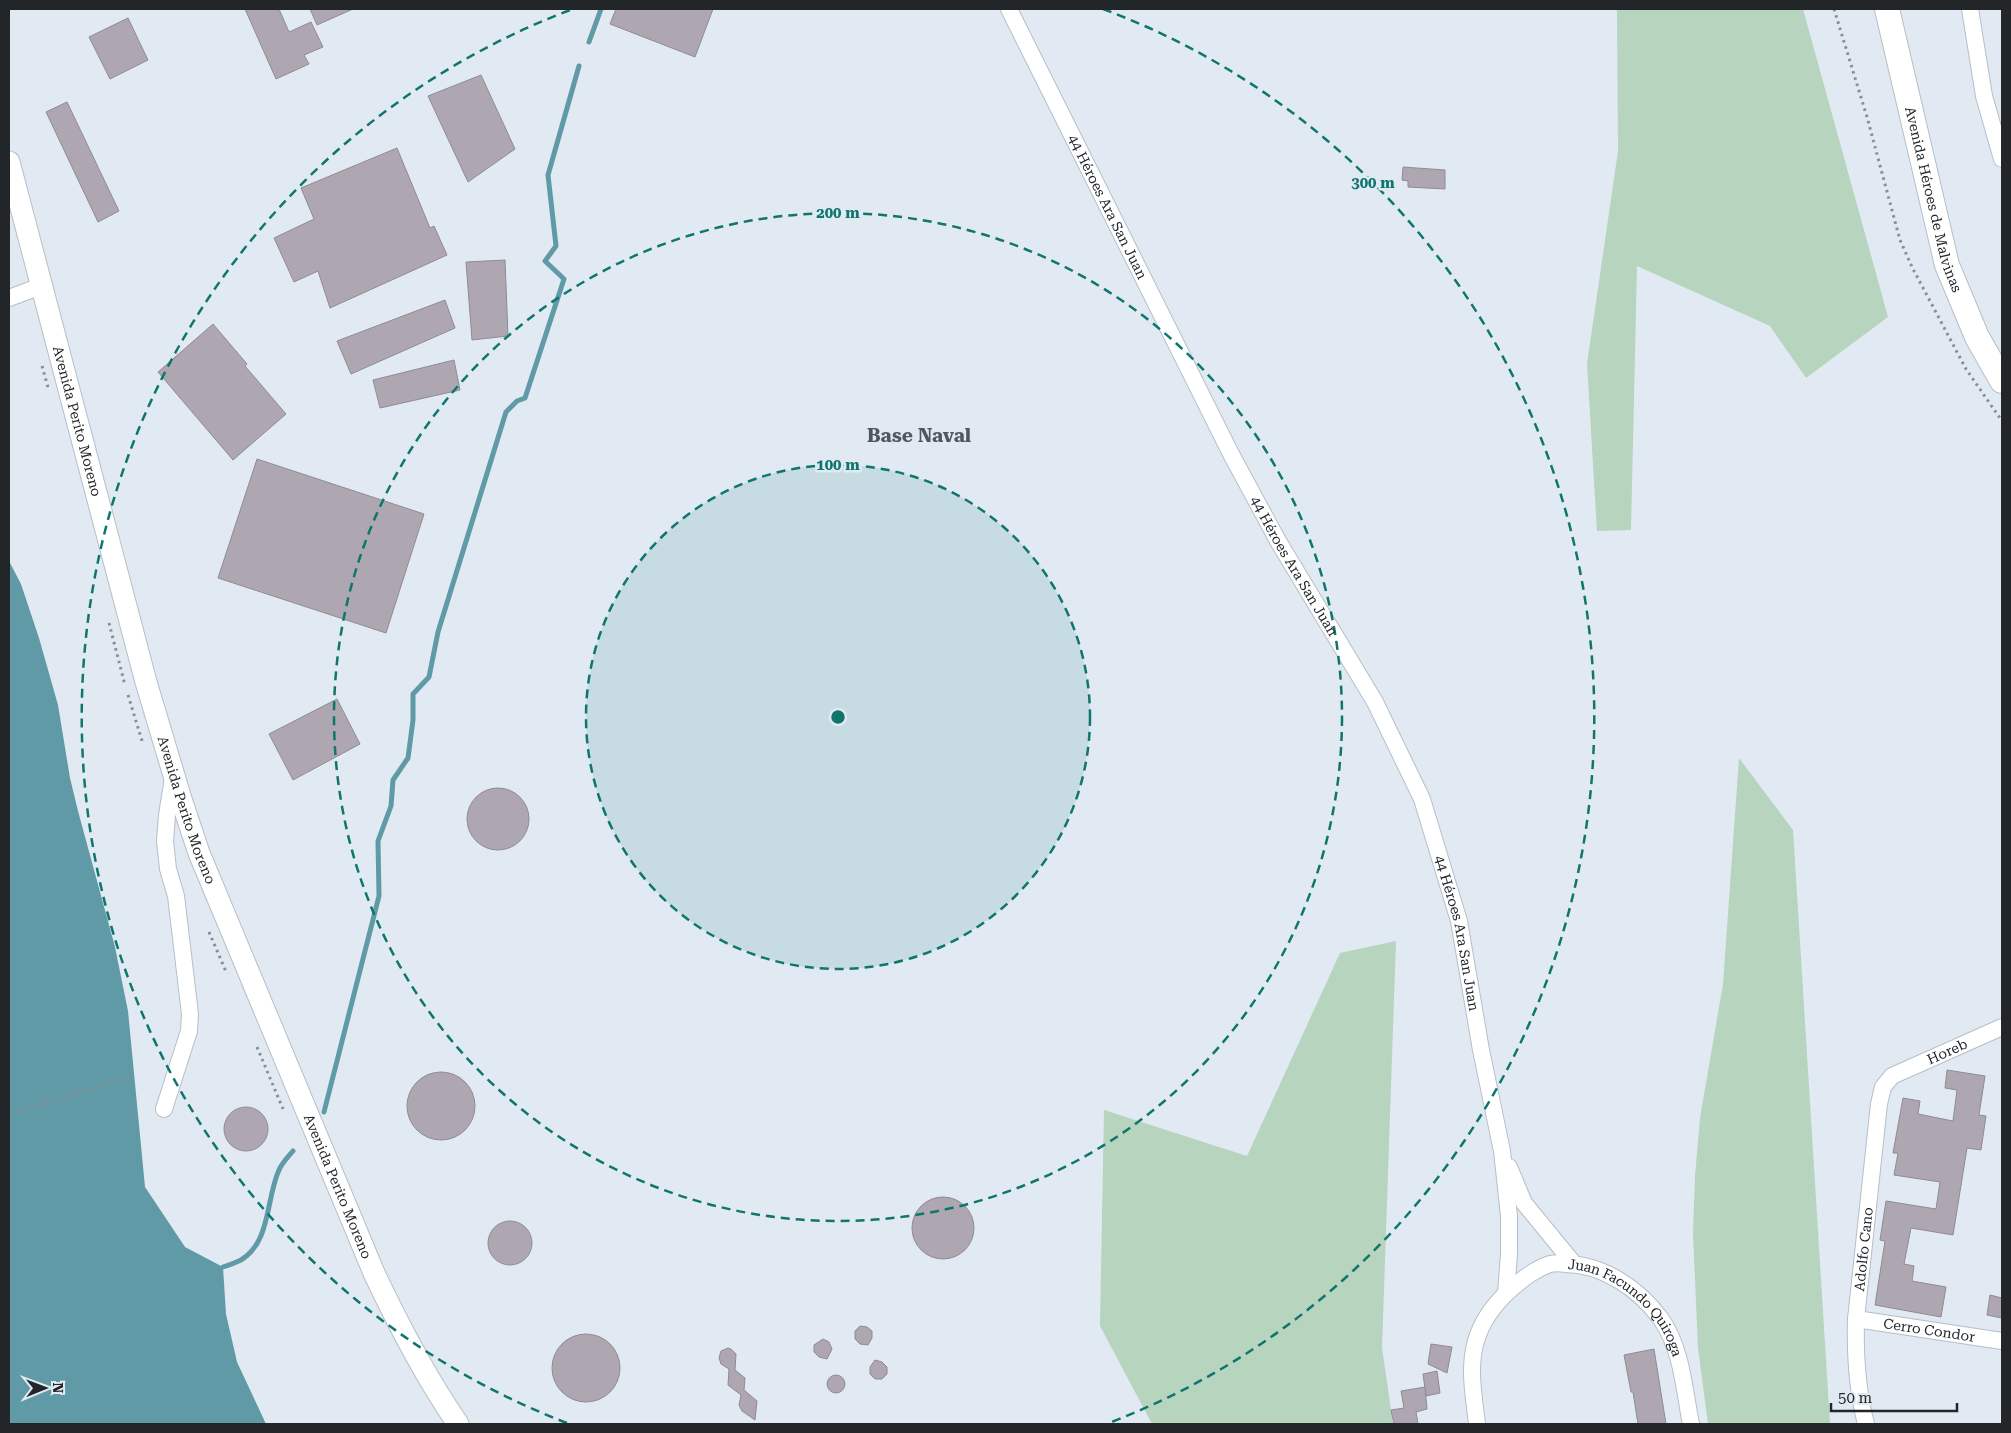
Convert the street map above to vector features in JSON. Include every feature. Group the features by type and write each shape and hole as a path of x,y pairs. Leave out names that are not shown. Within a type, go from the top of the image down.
{"highway":[{"name":"Avenida Héroes de Malvinas","path":"1887,9 1947,265 1977,337 2002,381"}],"main road":[{"name":"Avenida Perito Moreno","path":"9,162 146,682 173,776 196,844 374,1273 403,1334 433,1388 458,1424"}],"street":[{"name":"44 Héroes Ara San Juan","path":"1009,9 1231,454 1278,541 1375,702 1422,799 1458,921 1481,1050 1502,1151 1509,1216 1506,1293"},
{"path":"1970,9 1984,96 2002,158"},
{"path":"9,298 41,286"},
{"path":"164,1109 189,1031 190,1014 176,896 168,869 165,841 173,776"},
{"name":"Horeb","path":"1892,1076 2002,1027"},
{"name":"Adolfo Cano","path":"1866,1424 1861,1403 1855,1351 1856,1320 1879,1104 1883,1087 1892,1076"},
{"name":"44 Héroes Ara San Juan","path":"1502,1151 1524,1203 1574,1264"},
{"name":"Juan Facundo Quiroga","path":"1477,1424 1472,1384 1472,1363 1476,1342 1486,1316 1506,1293 1529,1274 1552,1263 1574,1264 1600,1271 1619,1280 1642,1297 1662,1320 1678,1352 1690,1424"},
{"name":"Cerro Condor","path":"1856,1320 2002,1341"}],"path":[{"path":"1834,9 1867,117 1900,240 1913,269 1966,369 2002,421"},
{"path":"9,1114 133,1076"}],"green space":[{"path":"1617,9 1803,9 1888,317 1806,378 1770,326 1637,266 1631,530 1597,531 1587,364 1618,151"},
{"path":"1739,758 1793,830 1830,1424 1708,1424 1698,1348 1693,1234 1695,1176 1700,1118 1723,984"},
{"path":"1396,941 1382,1348 1393,1424 1152,1424 1100,1326 1104,1110 1247,1156 1340,953"}],"water":[{"path":"9,561 21,584 58,705 70,778 115,947 128,1011 145,1187 185,1247 223,1267 226,1314 237,1362 266,1424 9,1424"}],"building":[{"path":"245,9 279,9 289,32 311,22 323,47 304,55 309,64 276,79"},
{"path":"310,9 353,9 317,25"},
{"path":"616,9 713,9 695,57 610,24"},
{"path":"128,18 148,60 110,79 89,37"},
{"path":"481,75 515,149 468,182 428,96"},
{"path":"67,102 119,211 98,222 46,112"},
{"path":"397,148 430,228 434,226 447,255 330,308 318,271 294,282 274,238 314,219 301,188"},
{"path":"1403,167 1445,170 1445,189 1408,187 1408,181 1402,180"},
{"path":"505,260 508,336 472,340 466,262"},
{"path":"445,300 455,328 351,374 337,341"},
{"path":"213,324 247,364 245,366 286,414 233,460 158,372"},
{"path":"454,360 460,390 380,408 373,380"},
{"path":"257,459 424,514 386,633 218,578"},
{"path":"337,699 360,744 293,780 269,734"},
{"path":"498,788 510,790 520,797 527,807 529,819 527,831 520,841 510,848 498,850 486,848 476,841 469,831 467,819 469,807 476,797 486,790"},
{"path":"1947,1070 1985,1076 1979,1115 1986,1116 1981,1150 1967,1148 1953,1235 1911,1228 1904,1264 1914,1266 1912,1281 1946,1287 1941,1317 1875,1305 1885,1241 1880,1240 1886,1201 1936,1209 1940,1182 1894,1175 1898,1153 1893,1153 1903,1098 1920,1101 1918,1114 1953,1121 1957,1090 1945,1088"},
{"path":"441,1072 454,1075 465,1082 472,1093 475,1106 472,1119 465,1130 454,1137 441,1140 428,1137 417,1130 410,1119 407,1106 410,1093 417,1082 428,1075"},
{"path":"250,1107 262,1113 267,1120 267,1138 262,1145 255,1150 242,1151 234,1148 227,1141 224,1125 227,1117 234,1110"},
{"path":"943,1197 955,1199 965,1206 972,1216 974,1228 972,1240 965,1250 955,1257 943,1259 931,1257 921,1250 914,1240 912,1228 914,1216 921,1206 931,1199"},
{"path":"514,1221 526,1227 531,1234 531,1252 526,1259 519,1264 506,1265 498,1262 491,1255 488,1239 491,1231 498,1224"},
{"path":"1990,1295 2002,1298 2002,1318 1987,1315"},
{"path":"860,1326 867,1327 872,1331 872,1338 868,1345 860,1344 855,1339 855,1331"},
{"path":"586,1334 599,1337 610,1344 617,1355 620,1368 617,1381 610,1392 599,1399 586,1402 573,1399 562,1392 555,1381 552,1368 555,1355 562,1344 573,1337"},
{"path":"823,1339 829,1342 832,1349 827,1359 819,1357 814,1352 814,1345"},
{"path":"1431,1344 1452,1347 1447,1373 1428,1364"},
{"path":"728,1348 736,1354 735,1370 745,1378 744,1390 757,1401 755,1420 742,1411 739,1405 741,1395 728,1385 729,1369 721,1364 719,1358 721,1351"},
{"path":"1654,1349 1666,1424 1638,1424 1624,1355"},
{"path":"875,1360 882,1362 887,1367 887,1374 882,1379 875,1379 870,1374 870,1367"},
{"path":"1437,1371 1440,1393 1426,1396 1423,1374"},
{"path":"836,1375 842,1378 845,1384 842,1390 836,1393 830,1390 827,1384 830,1378"},
{"path":"1425,1387 1427,1409 1416,1412 1418,1424 1394,1424 1391,1410 1404,1408 1401,1391"}],"waterway":[{"path":"589,42 601,9"},
{"path":"324,1112 379,896 378,841 391,806 393,780 408,758 413,720 413,694 429,677 438,632 506,412 517,401 525,398 564,279 545,261 556,246 548,175 579,66"},
{"path":"223,1267 241,1260 251,1252 258,1242 263,1231 279,1170 283,1162 293,1151"}],"district":[{"name":"Base Naval","path":"919,435"}]}
